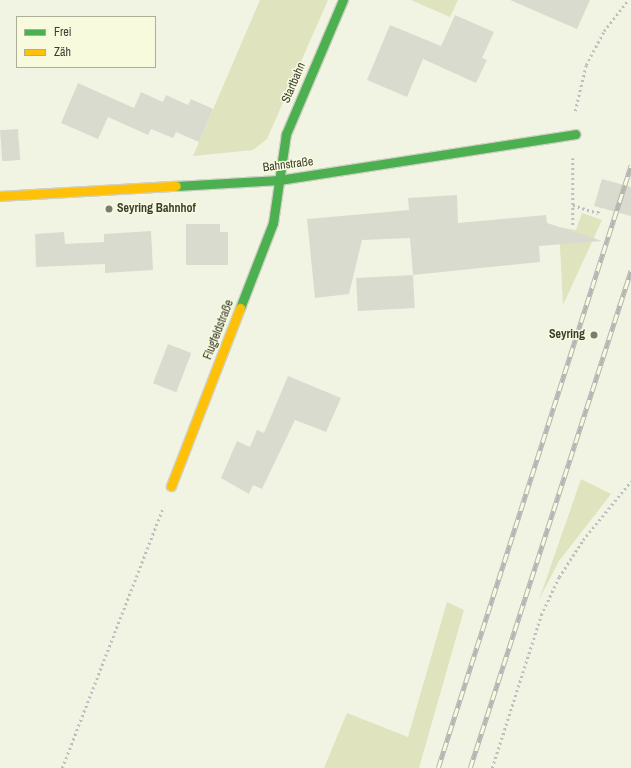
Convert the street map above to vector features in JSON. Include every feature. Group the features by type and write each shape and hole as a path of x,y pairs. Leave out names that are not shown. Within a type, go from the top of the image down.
{"street":[{"name":"Startbahn","path":"279,180 286,134 343,0"},
{"name":"Bahnstraße","path":"0,196 279,180 575,134"},
{"name":"Flugfeldstraße","path":"171,486 273,223 279,180"}],"path":[{"path":"573,226 575,101 586,65 604,31 628,0"},
{"path":"573,205 598,212 599,208"},
{"path":"492,768 541,615 559,577 583,540 631,481"},
{"path":"62,768 171,486"}],"green space":[{"path":"260,0 328,0 267,139 253,150 193,156"},
{"path":"411,0 458,0 450,17"},
{"path":"582,213 602,220 563,305 559,227 576,230"},
{"path":"581,479 611,494 559,561 539,600"},
{"path":"447,602 464,610 419,768 324,768 347,713 408,737"}],"building":[{"path":"510,0 590,0 577,29"},
{"path":"455,15 494,32 482,58 487,60 476,83 423,59 407,97 367,80 390,25 441,46"},
{"path":"78,83 134,108 141,92 163,102 166,95 188,105 191,99 213,109 199,142 176,132 173,138 151,129 148,135 108,117 98,139 61,123"},
{"path":"18,129 20,160 2,161 0,130"},
{"path":"602,179 631,187 631,216 594,206"},
{"path":"457,195 458,223 546,215 547,223 602,241 539,246 540,262 413,275 410,238 362,240 349,294 315,298 307,219 409,210 408,198"},
{"path":"186,224 220,224 220,232 228,232 228,265 186,265"},
{"path":"151,231 153,270 105,273 105,264 36,267 35,234 64,232 65,244 104,242 104,234"},
{"path":"413,275 415,308 358,311 356,278"},
{"path":"168,344 191,353 176,392 153,383"},
{"path":"288,376 341,398 326,432 295,420 262,489 253,485 249,494 221,478 237,441 250,447 257,430 264,433"}],"railway":[{"path":"438,768 631,165"},
{"path":"470,768 631,270"}],"traffic: fast":[{"path":"240,308 273,223 286,134 343,0"},
{"path":"176,186 279,180 575,134"}],"traffic: slow":[{"path":"0,196 176,186"},
{"path":"171,486 240,308"}],"place":[{"name":"Seyring Bahnhof","path":"109,209"},
{"name":"Seyring","path":"594,335"}]}
